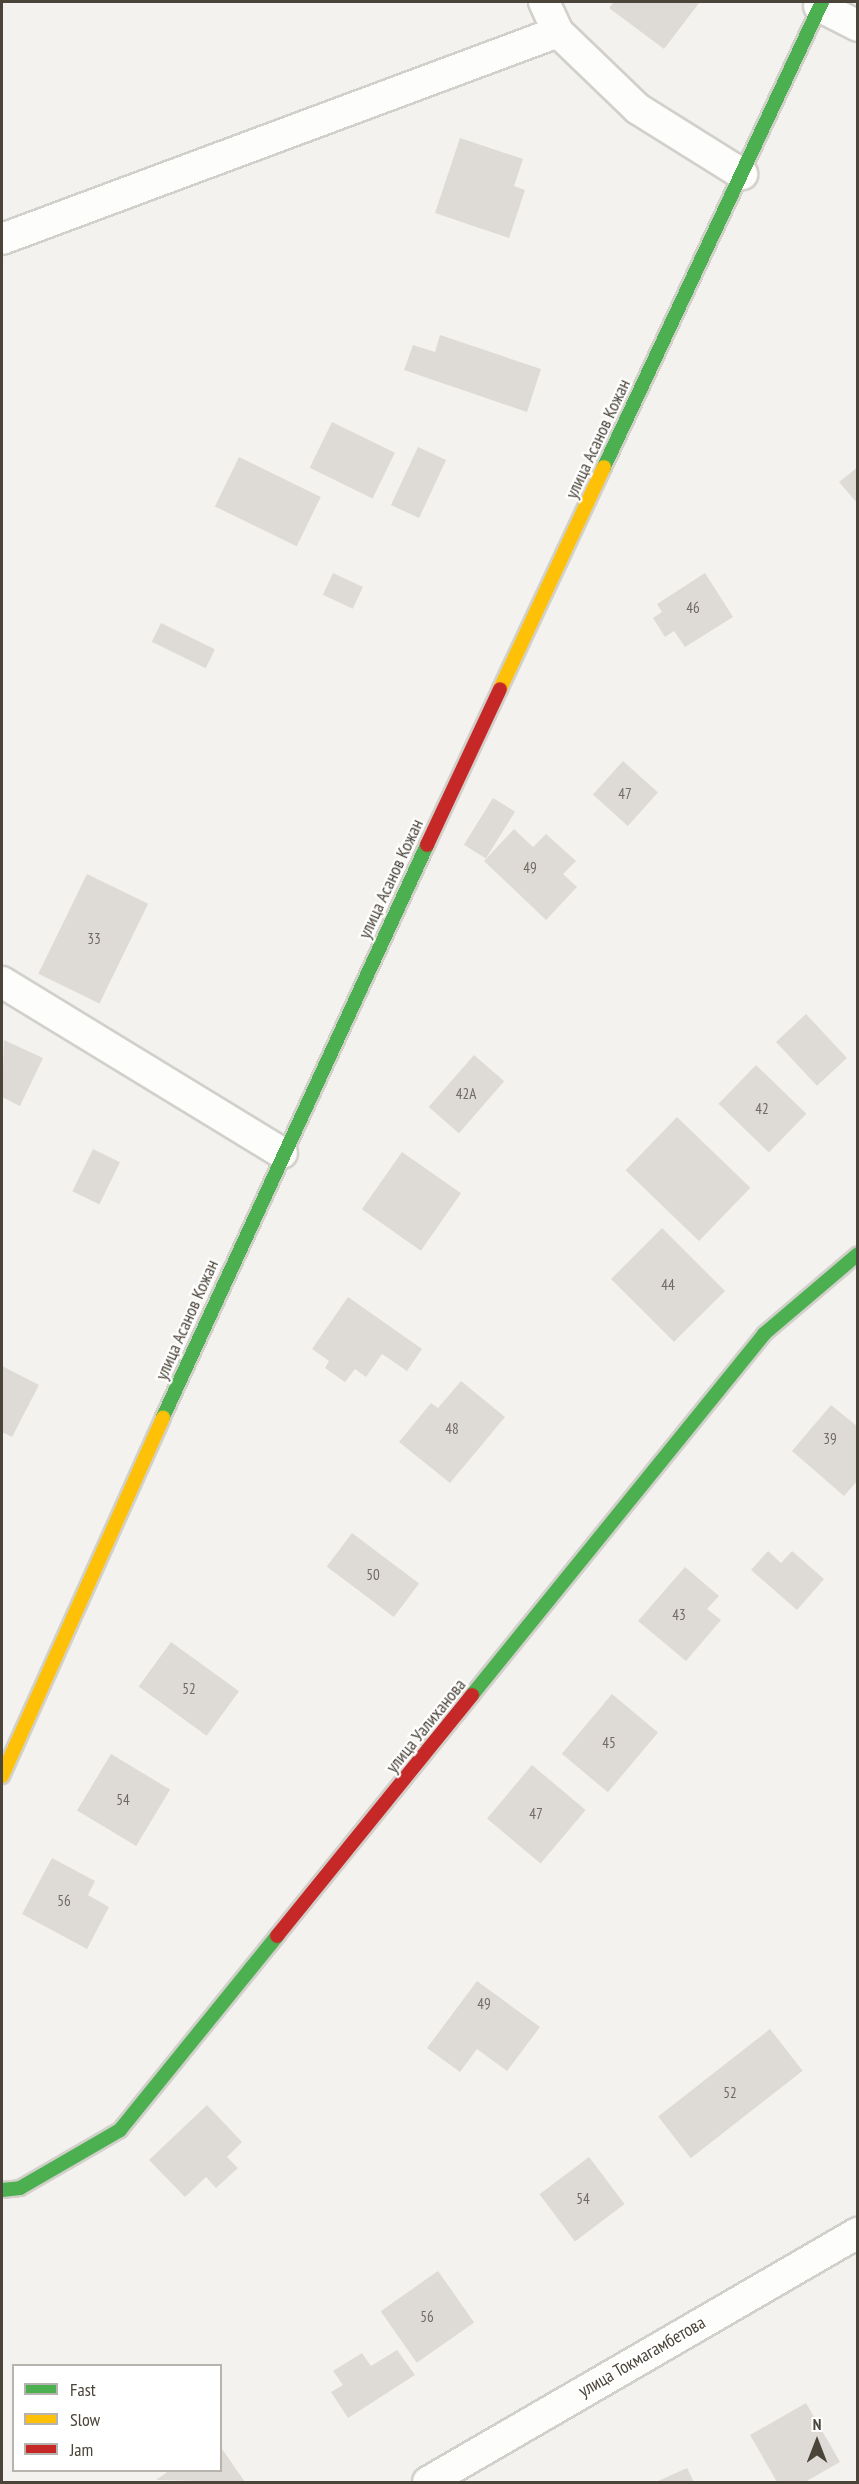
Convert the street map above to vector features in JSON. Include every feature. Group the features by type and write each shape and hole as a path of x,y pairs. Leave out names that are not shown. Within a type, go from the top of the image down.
{"street":[{"path":"544,2 558,32 638,109 742,174"},
{"path":"820,4 858,27"},
{"name":"улица Асанов Кожан","path":"2,1776 282,1153 820,4"},
{"path":"2,239 558,32"},
{"path":"2,982 282,1153"},
{"name":"улица Уалиханова","path":"2,2190 20,2188 120,2130 764,1334 858,1254"},
{"name":"улица Токмагамбетова","path":"428,2482 858,2233"}],"building":[{"path":"614,2 699,3 664,49 609,8"},
{"path":"460,138 523,159 514,186 525,190 509,238 435,213"},
{"path":"440,335 541,369 527,412 404,370 413,345 435,352"},
{"path":"332,422 395,453 373,499 310,468"},
{"path":"418,447 446,460 419,518 391,505"},
{"path":"239,457 321,497 297,546 215,506"},
{"path":"858,467 858,504 839,482"},
{"path":"333,573 363,587 353,609 323,595"},
{"path":"705,573 733,617 685,647 674,631 665,637 653,618 662,612 657,604"},
{"path":"161,623 215,649 206,668 152,642"},
{"path":"623,761 658,792 628,826 593,794"},
{"path":"493,798 515,812 486,858 464,845"},
{"path":"514,829 533,847 546,834 576,861 563,874 577,887 546,920 484,861"},
{"path":"87,874 148,904 99,1004 38,974"},
{"path":"806,1014 847,1058 817,1086 776,1042"},
{"path":"4,1040 43,1058 20,1106 2,1097"},
{"path":"474,1055 504,1081 459,1133 429,1107"},
{"path":"756,1065 806,1114 769,1152 718,1104"},
{"path":"677,1117 750,1188 699,1241 626,1170"},
{"path":"93,1149 120,1162 99,1204 72,1191"},
{"path":"402,1152 461,1193 421,1251 362,1209"},
{"path":"662,1228 725,1291 674,1342 611,1279"},
{"path":"348,1297 422,1349 407,1371 382,1354 366,1377 355,1369 345,1382 325,1368 329,1361 312,1349"},
{"path":"2,1366 39,1385 12,1437 2,1432"},
{"path":"461,1381 505,1417 450,1483 399,1442 431,1403 438,1408"},
{"path":"831,1405 858,1427 858,1480 844,1496 792,1451"},
{"path":"352,1533 419,1584 394,1617 327,1567"},
{"path":"768,1551 781,1563 792,1551 824,1579 797,1610 751,1570"},
{"path":"685,1567 719,1596 707,1609 721,1620 686,1661 638,1621"},
{"path":"171,1642 239,1691 207,1736 139,1686"},
{"path":"612,1694 658,1733 608,1792 562,1754"},
{"path":"111,1754 170,1790 136,1846 77,1811"},
{"path":"532,1765 586,1810 541,1864 487,1819"},
{"path":"52,1858 95,1881 88,1895 109,1907 87,1949 22,1914"},
{"path":"477,1981 540,2027 507,2071 477,2049 460,2072 427,2048"},
{"path":"770,2029 803,2071 691,2158 658,2116"},
{"path":"207,2105 242,2142 227,2157 238,2168 216,2188 206,2177 185,2197 149,2160"},
{"path":"589,2157 625,2204 575,2241 539,2194"},
{"path":"438,2271 474,2323 417,2363 381,2311"},
{"path":"397,2350 415,2375 348,2418 331,2392 343,2385 333,2371 362,2353 371,2366"},
{"path":"806,2403 840,2462 805,2482 777,2482 750,2435"},
{"path":"222,2449 245,2482 156,2480 167,2472 222,2472"},
{"path":"687,2468 694,2482 656,2482"}],"traffic: fast":[{"path":"604,467 822,2"},
{"path":"163,1417 427,845"},
{"path":"472,1695 764,1334 858,1254"},
{"path":"2,2190 20,2188 120,2130 277,1936"}],"traffic: slow":[{"path":"500,689 604,467"},
{"path":"2,1776 163,1417"}],"traffic: jam":[{"path":"427,845 500,689"},
{"path":"277,1936 472,1695"}]}
